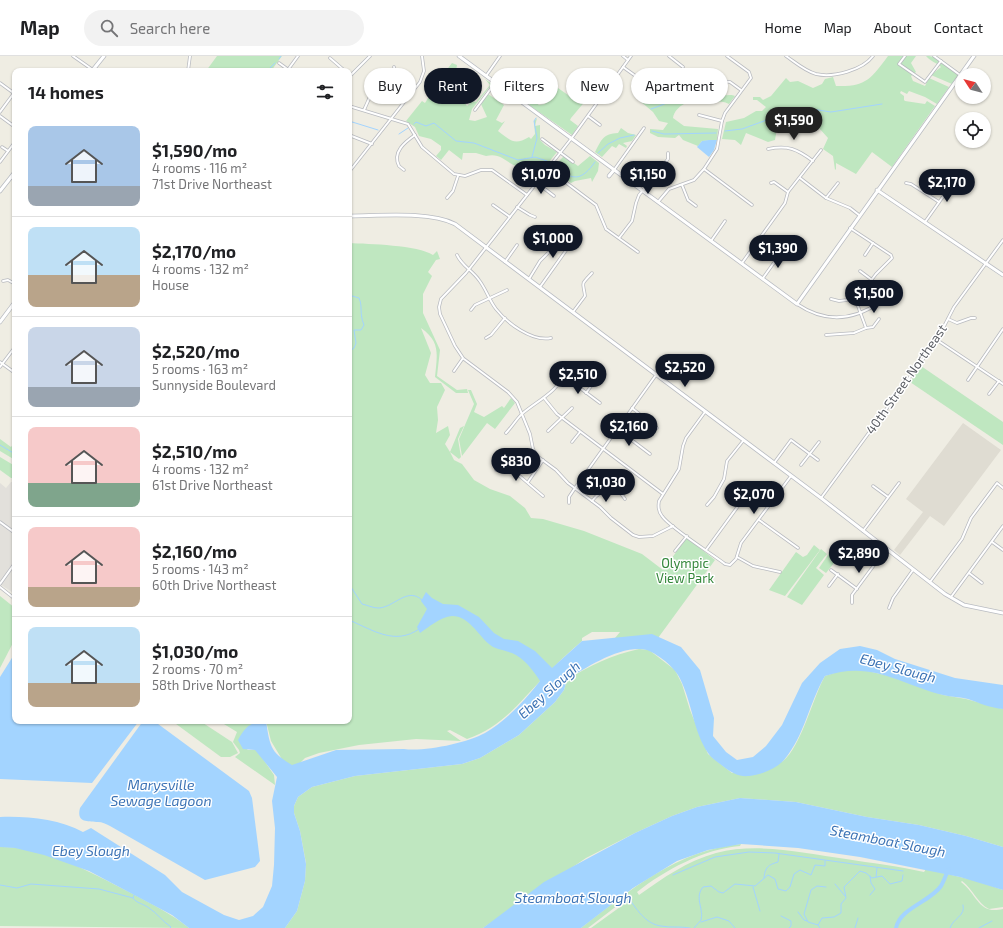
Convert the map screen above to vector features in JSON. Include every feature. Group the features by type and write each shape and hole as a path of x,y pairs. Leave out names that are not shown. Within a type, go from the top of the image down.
{"street":[{"path":"73,56 89,68"},
{"path":"95,68 104,56"},
{"path":"188,68 190,56"},
{"path":"291,68 298,56"},
{"path":"352,73 370,56"},
{"path":"352,168 420,82 424,65 422,56"},
{"path":"460,56 490,79"},
{"path":"486,76 500,56"},
{"path":"623,56 628,60"},
{"path":"631,56 623,67 631,73"},
{"path":"669,56 683,67"},
{"path":"658,202 669,189 694,180 704,169 717,149 722,121 751,76 727,56"},
{"path":"786,56 810,72 831,74 863,66 873,56"},
{"path":"905,56 900,64 925,82 941,61"},
{"path":"934,56 955,71"},
{"path":"965,68 974,56"},
{"path":"330,58 342,68"},
{"path":"278,63 285,68"},
{"path":"364,110 372,92 390,78 395,70 394,67"},
{"path":"728,82 741,90"},
{"path":"797,304 955,82"},
{"path":"0,83 12,92"},
{"path":"475,110 490,89"},
{"path":"0,112 12,97"},
{"path":"524,104 797,304 824,317 849,317 861,313 880,302"},
{"path":"596,104 548,169 469,270 443,297 439,304 440,314 455,346 463,358 510,394 517,402 533,449 543,460 611,518 636,536 649,537 673,526"},
{"path":"352,107 408,124 422,147 431,156 458,176 469,175 485,169 492,170 527,195"},
{"path":"699,115 722,121"},
{"path":"0,116 12,125"},
{"path":"588,116 600,125"},
{"path":"609,176 644,128"},
{"path":"404,170 397,162 397,155 402,146 415,135"},
{"path":"352,136 372,144"},
{"path":"542,139 573,162"},
{"path":"0,162 12,146"},
{"path":"2,147 8,151"},
{"path":"768,149 789,147 799,151 813,161"},
{"path":"741,264 785,203 788,192 821,150"},
{"path":"619,238 632,221 636,202 642,191 668,159 668,153"},
{"path":"548,169 596,205 603,225 638,252"},
{"path":"704,169 752,205"},
{"path":"448,198 454,190 458,176"},
{"path":"0,191 11,177"},
{"path":"800,177 826,198 850,208 859,215"},
{"path":"925,222 952,184 951,180"},
{"path":"771,183 774,182 788,192"},
{"path":"537,183 554,196"},
{"path":"826,198 838,183"},
{"path":"906,183 911,184 939,202"},
{"path":"682,185 686,198 696,206"},
{"path":"878,190 1003,275"},
{"path":"493,205 510,217"},
{"path":"518,207 535,217"},
{"path":"352,216 419,216 445,219 455,224 656,376 821,498 950,597 970,607 1003,613"},
{"path":"711,241 725,221"},
{"path":"831,299 839,301 855,298 864,292 872,280 892,258 891,255 850,228"},
{"path":"528,280 540,261 558,243 559,235"},
{"name":"40th Street Northeast","path":"821,498 937,340 954,307 1003,240"},
{"path":"865,255 873,243"},
{"path":"504,262 517,245"},
{"path":"539,288 567,249"},
{"path":"762,279 783,250"},
{"path":"457,255 462,264 479,279 496,309 505,318 520,329 535,337 542,339 551,338"},
{"path":"860,271 872,280"},
{"path":"573,313 585,296 582,283 592,273"},
{"path":"3,281 8,280 12,282"},
{"path":"470,310 474,305 507,290"},
{"path":"855,298 866,328"},
{"path":"0,322 12,307"},
{"path":"0,312 4,316"},
{"path":"486,338 491,336 505,318"},
{"path":"948,319 957,323 975,318"},
{"path":"826,335 854,333 873,327 879,319"},
{"path":"968,380 1003,329"},
{"path":"937,340 1003,384"},
{"path":"0,367 1,363 12,350"},
{"path":"454,371 463,358"},
{"path":"1,363 12,371"},
{"path":"506,433 522,414 552,391 564,376 565,372"},
{"path":"564,376 600,403"},
{"path":"569,503 569,497 575,488 656,376"},
{"path":"990,394 998,381"},
{"path":"586,393 594,382"},
{"path":"544,398 561,417 663,494"},
{"path":"548,431 572,408"},
{"path":"632,408 657,428"},
{"path":"705,412 686,438 682,446 679,470 663,494 658,506 662,517 673,526 728,566 737,557 741,543 791,476"},
{"path":"617,429 650,454"},
{"path":"572,442 580,432"},
{"path":"707,505 714,497 724,479 727,461 743,440"},
{"path":"774,464 791,440 818,460"},
{"path":"801,465 819,442"},
{"path":"505,456 512,464 516,473 543,496"},
{"path":"528,482 543,460"},
{"path":"496,470 512,464"},
{"path":"863,531 899,483"},
{"path":"930,582 962,539 971,518 997,483 1003,488"},
{"path":"874,486 888,497"},
{"path":"592,501 601,491 609,489 617,490 625,499"},
{"path":"706,550 744,498 750,495"},
{"path":"759,520 798,548"},
{"path":"0,522 12,531"},
{"path":"950,597 1003,526"},
{"path":"675,551 687,536"},
{"path":"992,542 1003,550"},
{"path":"852,603 852,595 886,549"},
{"path":"737,557 753,566 780,572"},
{"path":"0,584 12,567"},
{"path":"831,570 857,589"},
{"path":"889,608 893,598 913,570"},
{"path":"969,573 982,583"},
{"path":"829,586 838,574"},
{"path":"0,588 12,597"}],"shaded area":[{"path":"963,423 1001,450 944,526 930,516 900,555 894,550 923,512 906,499"},
{"path":"12,482 12,592 0,584 0,483 6,488"}],"green space":[{"path":"217,56 282,56 273,68 208,68"},
{"path":"888,56 916,56 911,63 916,72 911,76 913,81 925,86 929,78 949,87 937,104 925,97 909,91 907,94 901,91 900,93 904,96 905,101 925,104 927,101 935,106 892,167 872,152 856,174 836,163 835,170 833,156 823,149 828,138 819,128 812,127 811,123 807,124 802,132 783,127 777,128 775,140 768,142 746,133 741,145 735,140 722,139 726,122 744,118 756,111 762,111 766,107 757,100 753,100 753,97 760,97 763,100 771,96 786,78 790,82 798,81 813,88 822,84 825,79 833,77 836,86 854,85 867,80 872,76"},
{"path":"926,56 940,59 955,71 955,80 952,84 931,75 941,67"},
{"path":"452,63 457,65 456,68 448,68"},
{"path":"490,85 490,86 482,96"},
{"path":"558,88 566,94 566,104 583,104 570,120 578,126 572,135 529,105 558,104"},
{"path":"488,94 490,95 490,104 504,105 496,120 502,123 505,121 498,131 512,141 520,141 529,137 531,139 535,134 534,121 537,118 535,126 540,125 540,140 545,145 557,152 544,168 532,169 528,164 524,168 518,167 492,155 486,156 476,153 463,153 462,160 449,150 441,160 436,156 441,150 441,146 431,139 419,136 415,127 406,121 422,101 424,104 466,104 467,106 469,104 476,104 472,109 469,120 475,121 487,117 481,104"},
{"path":"728,95 735,96 729,104"},
{"path":"644,104 685,104 677,110 673,118 684,126 718,129 717,140 702,141 698,146 683,140 679,135 675,138 658,137 650,133 650,129 663,130 668,123 659,121 653,112"},
{"path":"621,128 628,133 636,135 632,141 623,143 627,146 626,148 619,144 616,148 612,146 602,157 595,152 599,144 606,136 618,133"},
{"path":"564,156 578,166 590,156 599,163 598,171 592,182 591,178 571,183 554,170 555,165"},
{"name":"Olympic View Park","path":"352,243 405,247 433,255 437,251 440,259 436,260 428,272 432,276 423,294 423,313 440,350 437,376 457,390 467,389 468,393 456,393 435,377 437,356 435,344 432,338 421,328 431,353 425,375 430,383 441,383 445,390 437,407 438,420 436,433 448,426 450,435 445,444 454,460 462,464 474,480 490,489 510,496 525,508 531,518 543,519 584,531 642,554 663,570 688,536 697,543 696,545 715,560 658,638 615,638 620,632 592,632 582,638 582,641 552,669 509,714 490,728 467,739 450,730 447,731 461,741 416,739 359,745 319,753 305,758 297,766 286,766 271,741 267,724 352,724"},
{"path":"921,366 1003,422 1003,445 910,382"},
{"path":"468,390 471,390 477,404 474,412 484,417 502,406 504,408 511,398 515,403 495,429 487,423 462,456 459,439 474,404"},
{"path":"464,426 458,439 461,457 459,459 450,452 460,428"},
{"path":"0,439 11,447 12,446 12,458 0,451"},
{"path":"0,457 12,464 12,478 11,478 0,470"},
{"path":"814,545 820,550 785,596 769,590 796,552 803,557 807,555"},
{"path":"821,549 827,554 816,568 824,575 802,605 787,597"},
{"path":"830,552 838,558 826,573 819,568"},
{"path":"0,596 12,606 12,645 0,668"},
{"path":"639,649 649,650 675,670 682,684 690,710 708,754 732,773 767,766 783,761 795,745 801,733 825,676 843,670 859,669 889,676 943,695 966,699 1003,709 1003,847 966,836 919,825 867,817 796,802 740,798 697,807 672,816 635,833 586,858 483,928 285,928 297,911 305,881 306,863 300,831 294,813 294,806 298,797 312,787 355,776 462,764 480,758 519,735 555,702 564,690 567,680 602,661"},
{"path":"176,724 205,724 232,742 238,753 230,757 221,757"},
{"path":"224,724 256,724 243,746 248,750 257,750 274,775 275,785 235,757 240,753 233,742 237,732"},
{"path":"741,844 740,846 713,851 686,862 660,876 637,892 639,895 666,876 705,856 732,850 765,848 924,872 926,869 977,881 1003,890 1003,907 989,909 981,903 966,884 962,881 961,882 967,887 983,907 988,909 995,910 1003,909 1003,928 591,928 620,907 618,905 588,928 581,928 636,886 675,863 696,854"},
{"path":"0,847 34,851 67,862 99,876 152,904 189,928 0,926"}],"water":[{"path":"717,140 714,150 709,157 697,147 702,141"},
{"name":"Ebey Slough","path":"426,592 432,598 443,604 458,605 479,617 494,633 504,639 518,641 535,651 552,668 582,641 652,634 681,647 700,670 714,718 713,736 726,752 737,760 753,757 766,746 782,725 802,683 820,663 840,649 860,646 877,650 895,659 955,678 1003,685 1003,709 968,699 943,695 885,675 871,672 842,672 825,676 802,730 784,760 777,766 763,773 742,776 727,769 708,753 699,736 682,683 677,673 665,661 647,650 637,649 616,653 594,663 567,680 564,690 555,702 519,735 480,758 462,764 355,776 312,787 298,797 294,806 294,813 300,831 306,864 305,881 297,911 285,928 189,928 172,915 89,871 44,855 15,848 0,847 0,817 43,819 64,824 83,832 91,828 165,875 182,892 224,915 239,920 253,916 263,907 272,886 275,828 272,801 277,777 255,750 243,749 238,740 246,728 252,724 267,724 272,748 279,756 292,765 336,750 412,750 434,748 477,737 493,728 515,710 540,681 524,661 512,653 491,646 468,622 458,617 452,616 443,618 420,633 417,627 427,609 421,601"},
{"name":"Marysville Sewage Lagoon","path":"12,658 12,724 137,724 92,783 0,779 0,677"},
{"name":"Marysville Sewage Lagoon","path":"141,724 158,724 249,791 252,798 260,861 255,867 205,880 108,825 101,822 81,819 79,813 80,808"},
{"name":"Steamboat Slough","path":"740,798 796,802 867,817 919,825 966,836 1003,847 1003,890 960,877 860,857 798,848 741,844 708,850 677,861 633,888 581,928 483,928 544,882 635,833 672,816 697,807"}],"waterway":[{"path":"270,68 275,63"},
{"path":"651,109 664,104"},
{"path":"725,131 742,129 764,121 783,110 805,108 831,112 882,104"},
{"path":"532,157 537,138 534,121 536,118"},
{"path":"352,122 378,130"},
{"path":"414,124 416,122 426,126 434,123 456,141 474,143 518,160 535,157 547,161"},
{"path":"399,134 408,128"},
{"path":"652,131 664,134 716,133"},
{"path":"598,153 608,144 620,138 634,135"},
{"path":"556,167 568,175 577,177 586,172 595,162"},
{"path":"352,296 359,298 364,325 361,330 354,330 356,343 352,350"},
{"path":"0,445 12,452"},
{"path":"352,589 362,604 374,608 390,605 406,596 411,595 422,600"},
{"path":"352,621 384,635 401,636 410,634 419,629"},
{"path":"673,875 715,857 749,852 775,853 903,871"},
{"path":"764,878 765,871 768,867 778,862 779,854"},
{"path":"694,928 701,920 702,916 699,895 703,887 711,886 723,893 735,884 755,886 768,875 775,879 778,889 786,891 790,887 794,874 800,870 811,875 815,865 825,866 825,861"},
{"path":"876,877 877,868"},
{"path":"896,928 903,915 936,892 941,886 949,869"},
{"path":"820,928 818,925 822,918 834,917 841,913 841,904 846,898 844,887 860,871 866,873 872,878 882,876 890,884 902,881 903,875"},
{"path":"870,876 871,883 875,889 870,895"},
{"path":"0,885 17,888 31,884 99,889 133,898"},
{"path":"835,884 845,896"},
{"path":"818,925 808,922 804,914 811,890 817,886 826,887"},
{"path":"753,887 760,911"},
{"path":"625,893 649,922 665,927 690,928"},
{"path":"134,895 134,900 152,910 171,927 170,928"},
{"path":"950,928 963,912 963,905"},
{"path":"798,912 804,920 807,921"},
{"path":"781,916 791,921 791,926 789,928"},
{"path":"701,922 717,917 729,921 735,928"},
{"path":"855,928 858,918"},
{"path":"979,928 992,921"}]}
